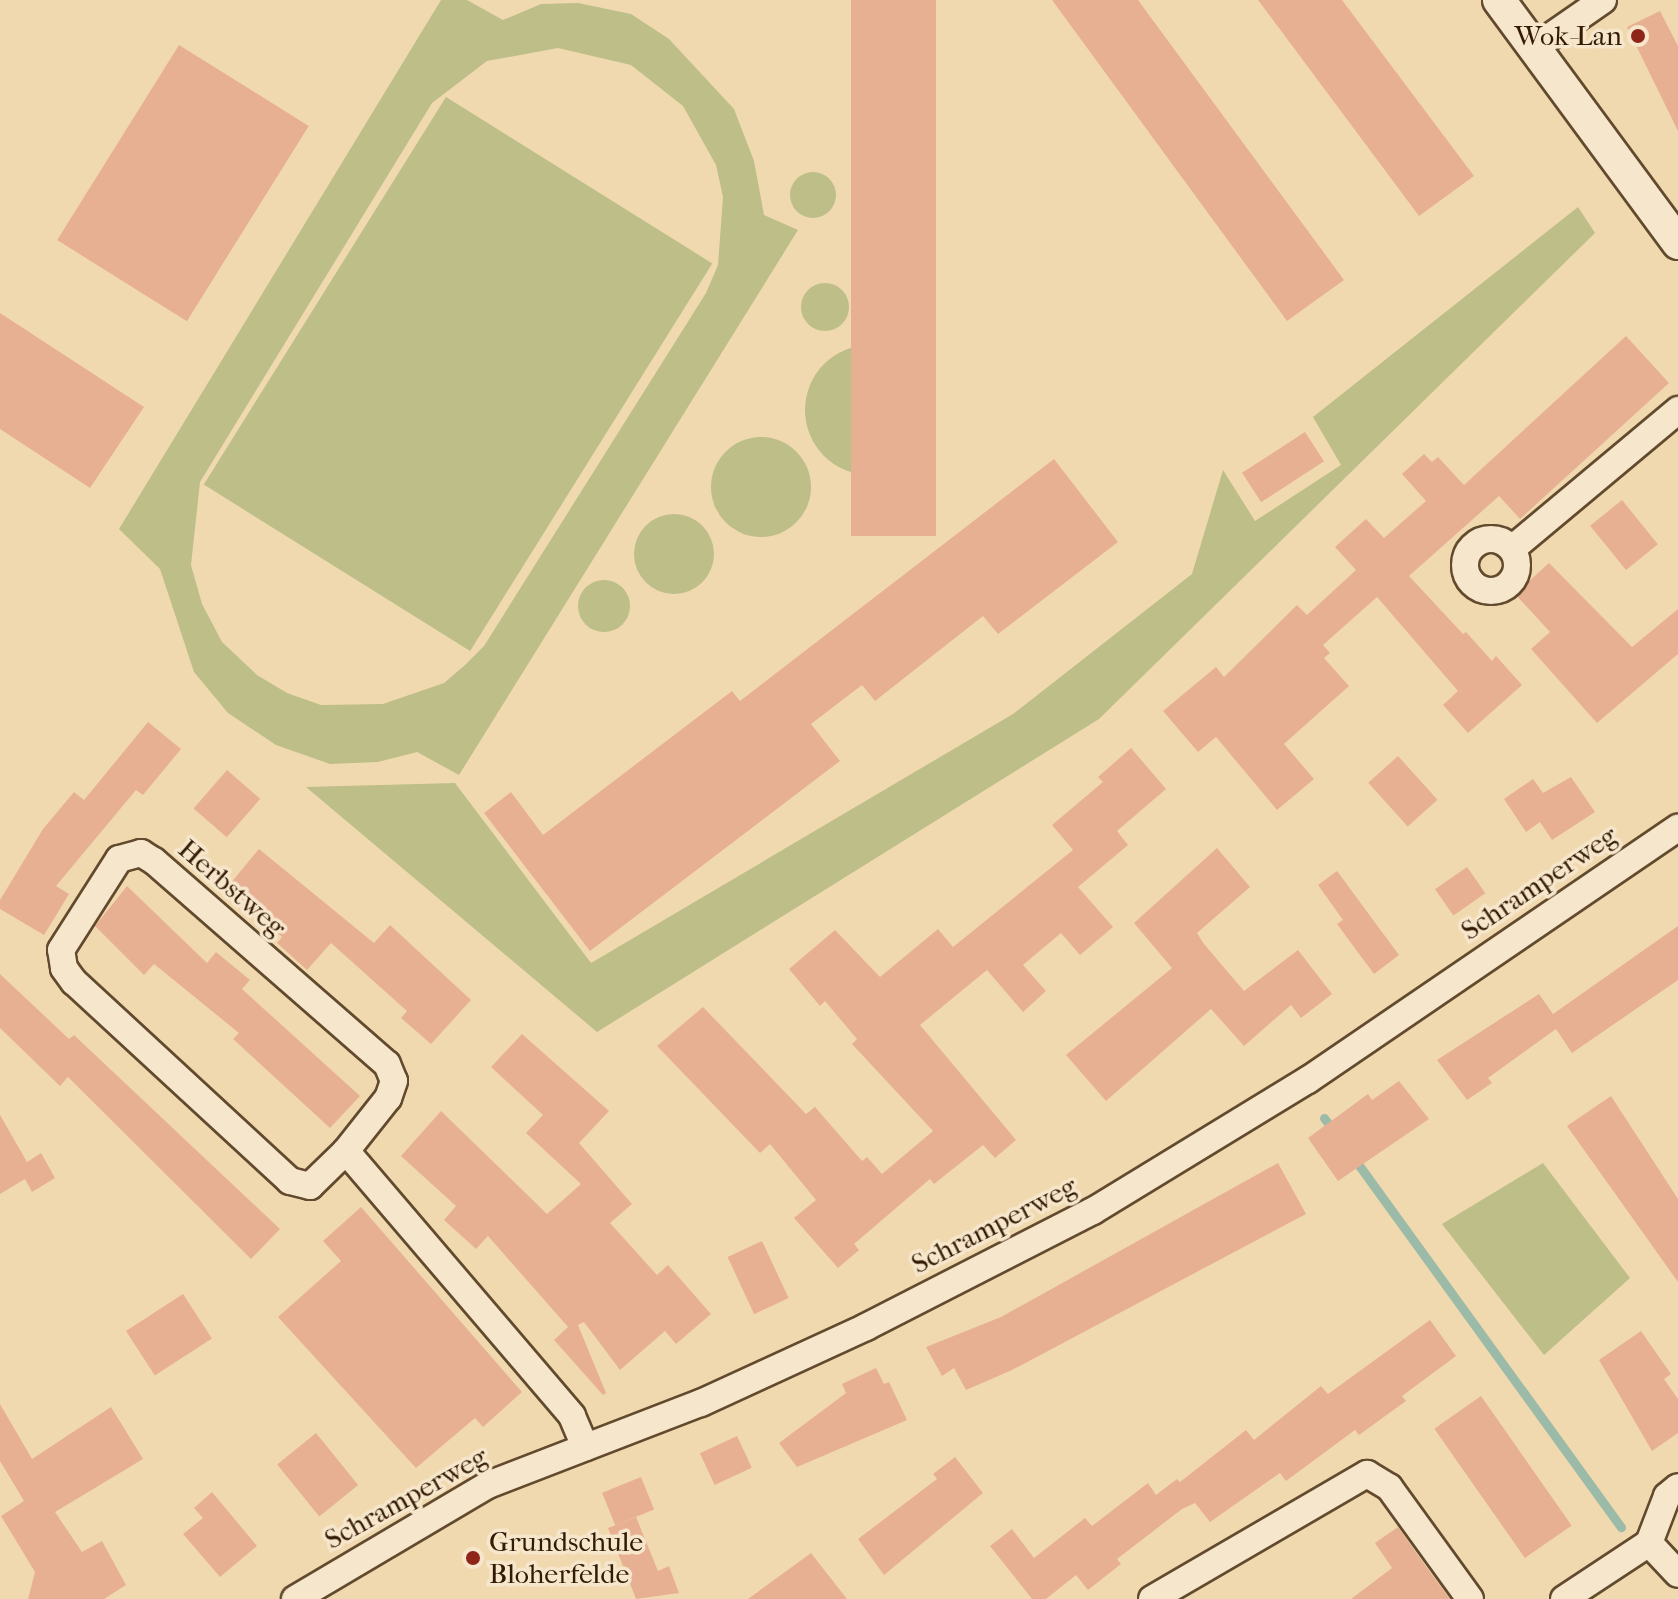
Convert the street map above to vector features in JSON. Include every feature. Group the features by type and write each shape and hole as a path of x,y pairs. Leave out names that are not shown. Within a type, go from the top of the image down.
{"street":[{"path":"1499,0 1678,243"},
{"path":"1534,48 1603,0"},
{"path":"1512,549 1678,410"},
{"name":"Schramperweg","path":"295,1599 488,1485 701,1403 866,1327 1093,1211 1322,1071 1678,828"},
{"name":"Herbstweg","path":"141,853 154,861 387,1064 394,1081 388,1098 346,1151 310,1186 290,1181 74,982 64,968 61,950 119,859 141,853"},
{"path":"346,1151 572,1416 585,1447"},
{"path":"1152,1599 1367,1474 1389,1487 1470,1599"},
{"path":"1564,1599 1649,1543 1667,1496 1678,1487"},
{"path":"1649,1543 1678,1574"}],"green space":[{"path":"441,0 467,0 503,20 541,4 578,3 631,14 669,39 734,109 754,161 764,215 798,230 459,775 417,752 378,762 330,764 276,745 228,713 194,672 160,569 119,529","holes":["558,48 631,65 683,106 716,165 723,197 718,265 706,293 484,646 465,665 444,683 383,704 321,705 287,693 257,675 222,642 202,604 191,565 200,482 432,103 487,61"]},
{"path":"446,97 712,263 470,651 204,485"},
{"path":"813,172 829,179 836,195 829,211 813,218 797,211 790,195 797,179"},
{"path":"1578,207 1595,233 1099,719 597,1032 306,787 455,783 591,963 1013,714 1192,574 1223,470 1255,521 1341,465 1313,417"},
{"path":"825,283 842,290 849,307 842,324 825,331 808,324 801,307 808,290"},
{"path":"870,345 895,350 916,364 930,385 935,410 930,435 916,456 895,470 870,475 845,470 824,456 810,435 805,410 810,385 824,364 845,350"},
{"path":"761,437 780,441 796,452 807,468 811,487 807,506 796,522 780,533 761,537 742,533 726,522 715,506 711,487 715,468 726,452 742,441"},
{"path":"674,514 689,517 702,526 711,539 714,554 711,569 702,582 689,591 674,594 659,591 646,582 637,569 634,554 637,539 646,526 659,517"},
{"path":"604,580 623,587 630,606 623,625 604,632 585,625 578,606 585,587"},
{"path":"1543,1163 1630,1278 1544,1355 1442,1224"}],"building":[{"path":"851,0 936,0 936,536 851,536"},
{"path":"1052,0 1138,0 1344,280 1287,321"},
{"path":"1258,0 1342,0 1474,176 1419,216"},
{"path":"1660,11 1678,46 1678,131 1627,27"},
{"path":"179,45 309,126 187,321 57,240"},
{"path":"0,313 144,407 90,488 0,429"},
{"path":"1626,336 1669,383 1520,519 1499,496 1409,576 1463,634 1466,632 1492,661 1496,656 1522,685 1468,733 1443,705 1458,691 1377,597 1323,645 1330,653 1324,658 1349,686 1284,744 1314,779 1277,810 1216,737 1198,752 1163,711 1216,667 1224,677 1297,605 1307,615 1356,570 1335,547 1366,519 1384,538 1426,501 1402,474 1424,454 1432,462 1438,457 1464,485"},
{"path":"1305,432 1324,461 1261,502 1242,473"},
{"path":"1054,459 1118,542 998,634 983,616 875,701 862,685 811,724 840,761 590,951 484,813 511,792 543,835 732,691 740,701"},
{"path":"1622,500 1658,544 1626,570 1590,526"},
{"path":"1549,563 1632,647 1678,609 1678,654 1597,723 1531,649 1550,632 1515,594"},
{"path":"148,722 181,749 143,795 136,790 56,886 69,894 44,935 0,909 0,900 43,829 74,792 84,800"},
{"path":"1131,748 1166,789 1117,831 1128,845 1078,887 1113,927 1080,955 1061,933 1023,965 1046,991 1023,1012 987,970 920,1025 1016,1140 995,1158 983,1145 934,1184 930,1179 854,1244 859,1250 838,1268 794,1218 816,1200 770,1144 760,1153 657,1046 703,1007 806,1114 815,1107 862,1161 867,1157 882,1174 933,1131 852,1044 857,1039 825,1001 820,1006 789,969 835,930 880,977 938,929 953,947 1073,850 1052,825 1103,782 1098,777"},
{"path":"1398,756 1437,800 1408,827 1368,783"},
{"path":"227,770 260,799 227,837 194,808"},
{"path":"1571,777 1595,812 1552,840 1540,822 1526,832 1504,799 1533,779 1543,793"},
{"path":"1217,848 1250,887 1197,933 1204,944 1244,991 1298,950 1332,994 1301,1018 1291,1005 1244,1046 1211,1009 1106,1101 1066,1055 1172,968 1134,923"},
{"path":"259,849 374,943 390,925 471,1000 431,1044 401,1018 407,1011 331,943 307,970 277,943 282,937 225,890"},
{"path":"1467,867 1485,893 1453,916 1435,889"},
{"path":"1337,871 1399,955 1374,974 1337,924 1343,920 1318,885"},
{"path":"127,886 207,963 216,952 250,980 242,989 360,1096 330,1128 233,1039 239,1033 154,964 144,975 95,926"},
{"path":"1678,926 1678,980 1572,1053 1556,1029 1488,1078 1492,1083 1467,1100 1437,1060 1539,994 1553,1014"},
{"path":"0,974 69,1039 74,1035 280,1229 251,1259 68,1077 60,1086 0,1028"},
{"path":"522,1034 609,1111 579,1143 632,1204 610,1223 657,1275 668,1265 711,1314 676,1344 665,1331 620,1370 584,1322 578,1325 606,1393 603,1395 554,1340 568,1327 488,1236 476,1249 444,1220 456,1206 401,1156 441,1111 547,1214 581,1184 526,1133 543,1115 491,1067"},
{"path":"1399,1081 1429,1119 1338,1181 1308,1138 1368,1094 1372,1100"},
{"path":"1611,1096 1678,1199 1678,1282 1567,1126"},
{"path":"0,1115 27,1162 41,1153 55,1178 32,1192 25,1179 0,1194"},
{"path":"1278,1163 1306,1214 1012,1370 966,1390 954,1368 942,1376 926,1347 1001,1317"},
{"path":"361,1207 522,1392 483,1427 475,1418 416,1468 278,1317 341,1261 323,1241"},
{"path":"762,1241 789,1298 754,1314 728,1257"},
{"path":"183,1294 212,1338 155,1375 126,1331"},
{"path":"1430,1320 1456,1356 1402,1396 1406,1401 1359,1435 1355,1430 1286,1481 1280,1473 1210,1522 1195,1503 1182,1509 1117,1559 1121,1564 1088,1590 1076,1575 1046,1599 1032,1599 990,1546 1012,1529 1034,1558 1085,1518 1092,1526 1148,1483 1156,1495 1177,1479 1180,1482 1246,1430 1254,1440 1321,1386 1328,1394"},
{"path":"1641,1331 1671,1374 1664,1379 1678,1399 1678,1433 1652,1451 1599,1360"},
{"path":"876,1368 884,1384 889,1382 907,1420 797,1467 779,1443 846,1393 842,1384"},
{"path":"1481,1396 1572,1525 1525,1558 1434,1429"},
{"path":"0,1404 32,1459 111,1407 143,1459 55,1512 82,1552 102,1541 126,1585 104,1599 28,1599 35,1572 1,1516 24,1501 0,1461"},
{"path":"316,1433 358,1485 319,1517 277,1464"},
{"path":"737,1436 752,1468 715,1485 700,1453"},
{"path":"955,1457 983,1493 884,1575 858,1539 937,1479 933,1474"},
{"path":"641,1477 654,1509 615,1525 602,1493"},
{"path":"212,1492 257,1546 220,1577 183,1534 203,1518 194,1508"},
{"path":"636,1517 658,1571 669,1566 679,1593 636,1599 608,1528"},
{"path":"1398,1527 1450,1599 1351,1599 1392,1568 1375,1543"},
{"path":"811,1553 847,1599 748,1599"}],"waterway":[{"path":"1324,1118 1335,1132"},
{"path":"1353,1157 1621,1527"}],"place":[{"name":"Wok-Lan","path":"1638,36"},
{"name":"Grundschule Bloherfelde","path":"473,1558"}]}
